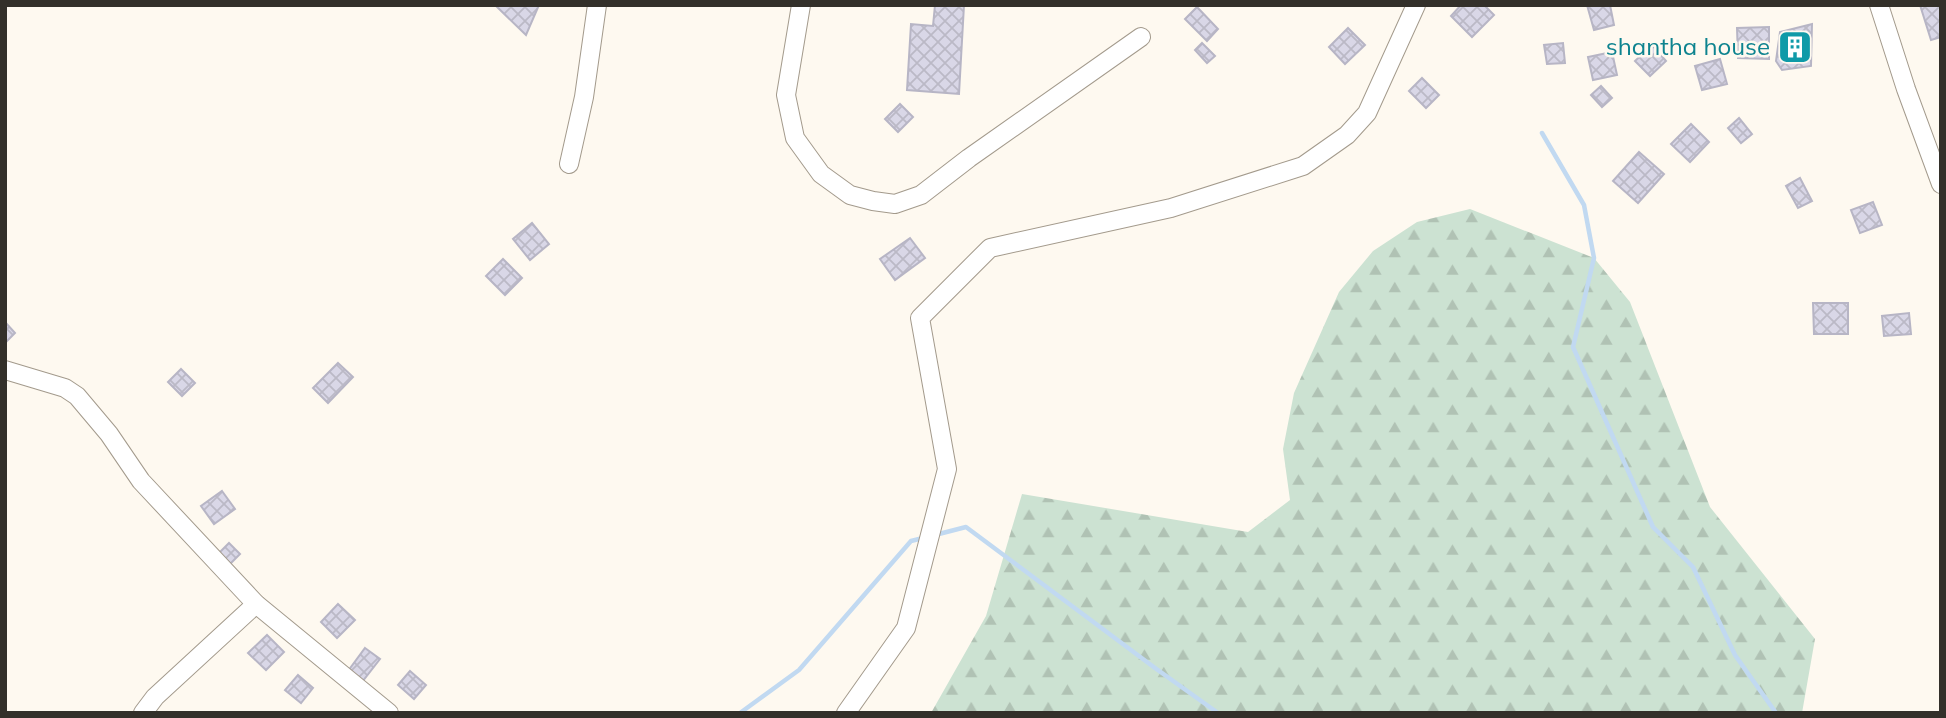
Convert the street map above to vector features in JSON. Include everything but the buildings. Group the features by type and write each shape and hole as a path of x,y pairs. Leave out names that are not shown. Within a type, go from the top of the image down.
{"street":[{"path":"569,164 584,97 597,5"},
{"path":"801,5 786,95 795,138 821,174 850,195 895,204 921,195 1141,37"},
{"path":"846,713 906,628 947,469 920,318 990,248 1171,208 1303,166 1347,135 1367,113 1416,5"},
{"path":"1879,5 1941,184"},
{"path":"5,370 65,388 77,396 109,434 141,481 256,604 389,713"},
{"path":"143,713 155,697 256,604"}],"green space":[{"path":"1470,209 1594,258 1630,302 1710,507 1815,639 1802,713 931,713 986,616 1022,494 1248,532 1290,500 1283,449 1294,393 1339,292 1373,251 1417,222"}],"waterway":[{"path":"1542,133 1584,205 1594,258 1573,347 1653,527 1693,567 1735,655 1776,713"},
{"path":"935,535 966,527 1218,713"},
{"path":"740,713 799,670 911,541 923,538"}],"place":[{"name":"shantha house","path":"1795,47"}]}
